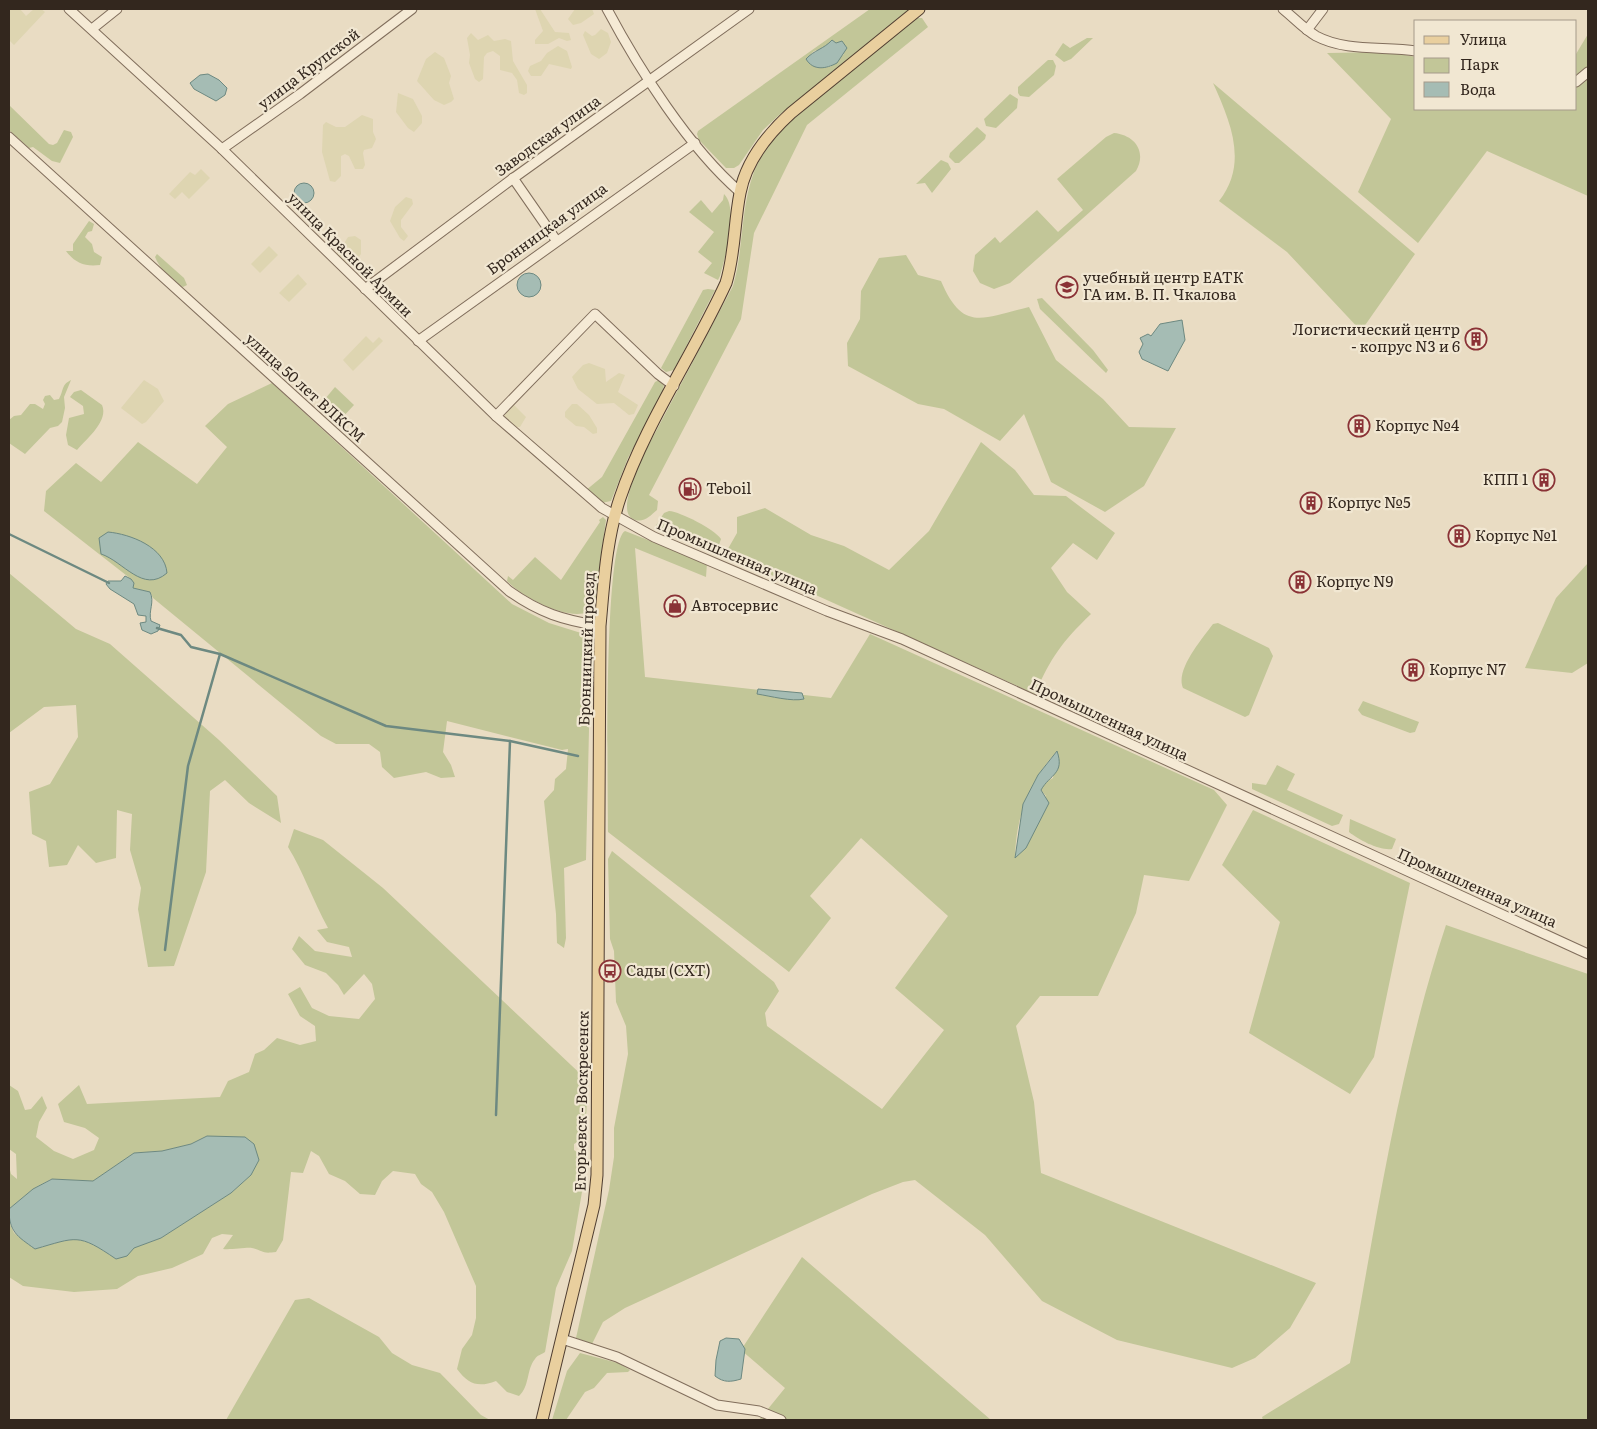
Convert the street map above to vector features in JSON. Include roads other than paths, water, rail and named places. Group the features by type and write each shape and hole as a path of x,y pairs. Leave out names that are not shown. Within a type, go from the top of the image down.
{"main road":[{"path":"740,192 750,165 774,130 829,81 919,9"},
{"name":"Бронницкий проезд","path":"599,956 600,626 606,565 616,516 629,475 726,284 733,254 740,192"},
{"name":"Егорьевск - Воскресенск","path":"542,1420 594,1204 598,1175 599,956"}],"street":[{"name":"улица Красной Армии","path":"69,9 222,149 496,416 589,498 616,516"},
{"path":"92,29 117,9"},
{"name":"улица Крупской","path":"222,149 300,94 412,9"},
{"path":"607,9 649,81 719,173 740,192"},
{"name":"Заводская улица","path":"365,288 513,178 749,9"},
{"path":"1283,9 1307,30 1339,44 1414,51"},
{"path":"1307,30 1323,9"},
{"path":"1577,81 1588,72"},
{"name":"улица 50 лет ВЛКСМ","path":"9,137 509,591 523,601 554,617 600,626"},
{"name":"Бронницкая улица","path":"418,341 556,240 695,142"},
{"path":"513,178 556,240"},
{"path":"496,416 595,314 658,374 674,386"},
{"name":"Промышленная улица","path":"616,516 654,537 827,610 902,639 1588,954"},
{"path":"562,1339 617,1358 717,1405 759,1411 781,1420"}],"water":[{"path":"832,40 836,43 842,41 847,48 837,63 829,67 820,68 812,66 806,59"},
{"path":"208,74 219,80 227,88 225,95 216,101 194,89 190,83 200,75"},
{"path":"304,183 311,186 314,193 311,200 304,203 297,200 294,193 297,186"},
{"path":"524,273 534,273 541,280 541,290 534,297 524,297 517,290 517,280"},
{"path":"1182,320 1185,340 1168,371 1142,359 1139,352 1143,344 1140,338 1148,334 1151,336 1160,324"},
{"path":"108,532 136,539 153,549 165,564 167,573 150,580 141,578 101,554 99,538"},
{"path":"125,576 134,583 133,588 150,592 152,599 151,621 160,625 158,631 151,634 142,630 140,623 146,622 146,616 138,615 134,604 110,589 106,584 108,581 121,581"},
{"path":"758,689 802,693 804,699 787,699 757,694"},
{"path":"1057,751 1059,759 1058,769 1041,790 1049,803 1026,848 1015,858 1023,804 1038,775"},
{"path":"207,1136 245,1137 254,1144 259,1160 251,1175 231,1193 161,1238 134,1248 127,1256 116,1259 85,1241 77,1240 69,1240 35,1249 19,1237 12,1228 9,1209 33,1189 52,1179 93,1181 134,1153 162,1151 191,1144"},
{"path":"726,1338 739,1339 745,1349 741,1379 734,1381 721,1380 715,1376 720,1341"}],"waterway":[{"path":"9,534 109,583"},
{"path":"157,628 181,635 191,647 220,654 386,726 510,741 578,756"},
{"path":"165,950 188,766 220,654"},
{"path":"496,1115 510,741"}],"place":[{"name":"учебный центр ЕАТК ГА им. В. П. Чкалова","path":"1067,287"},
{"name":"Логистический центр - копрус N3 и 6","path":"1476,339"},
{"name":"Корпус №4","path":"1359,426"},
{"name":"КПП 1","path":"1544,480"},
{"name":"Teboil","path":"690,489"},
{"name":"Корпус №5","path":"1311,503"},
{"name":"Корпус №1","path":"1459,536"},
{"name":"Корпус N9","path":"1300,582"},
{"name":"Автосервис","path":"675,606"},
{"name":"Корпус N7","path":"1413,670"},
{"name":"Сады (СХТ)","path":"610,971"}]}
